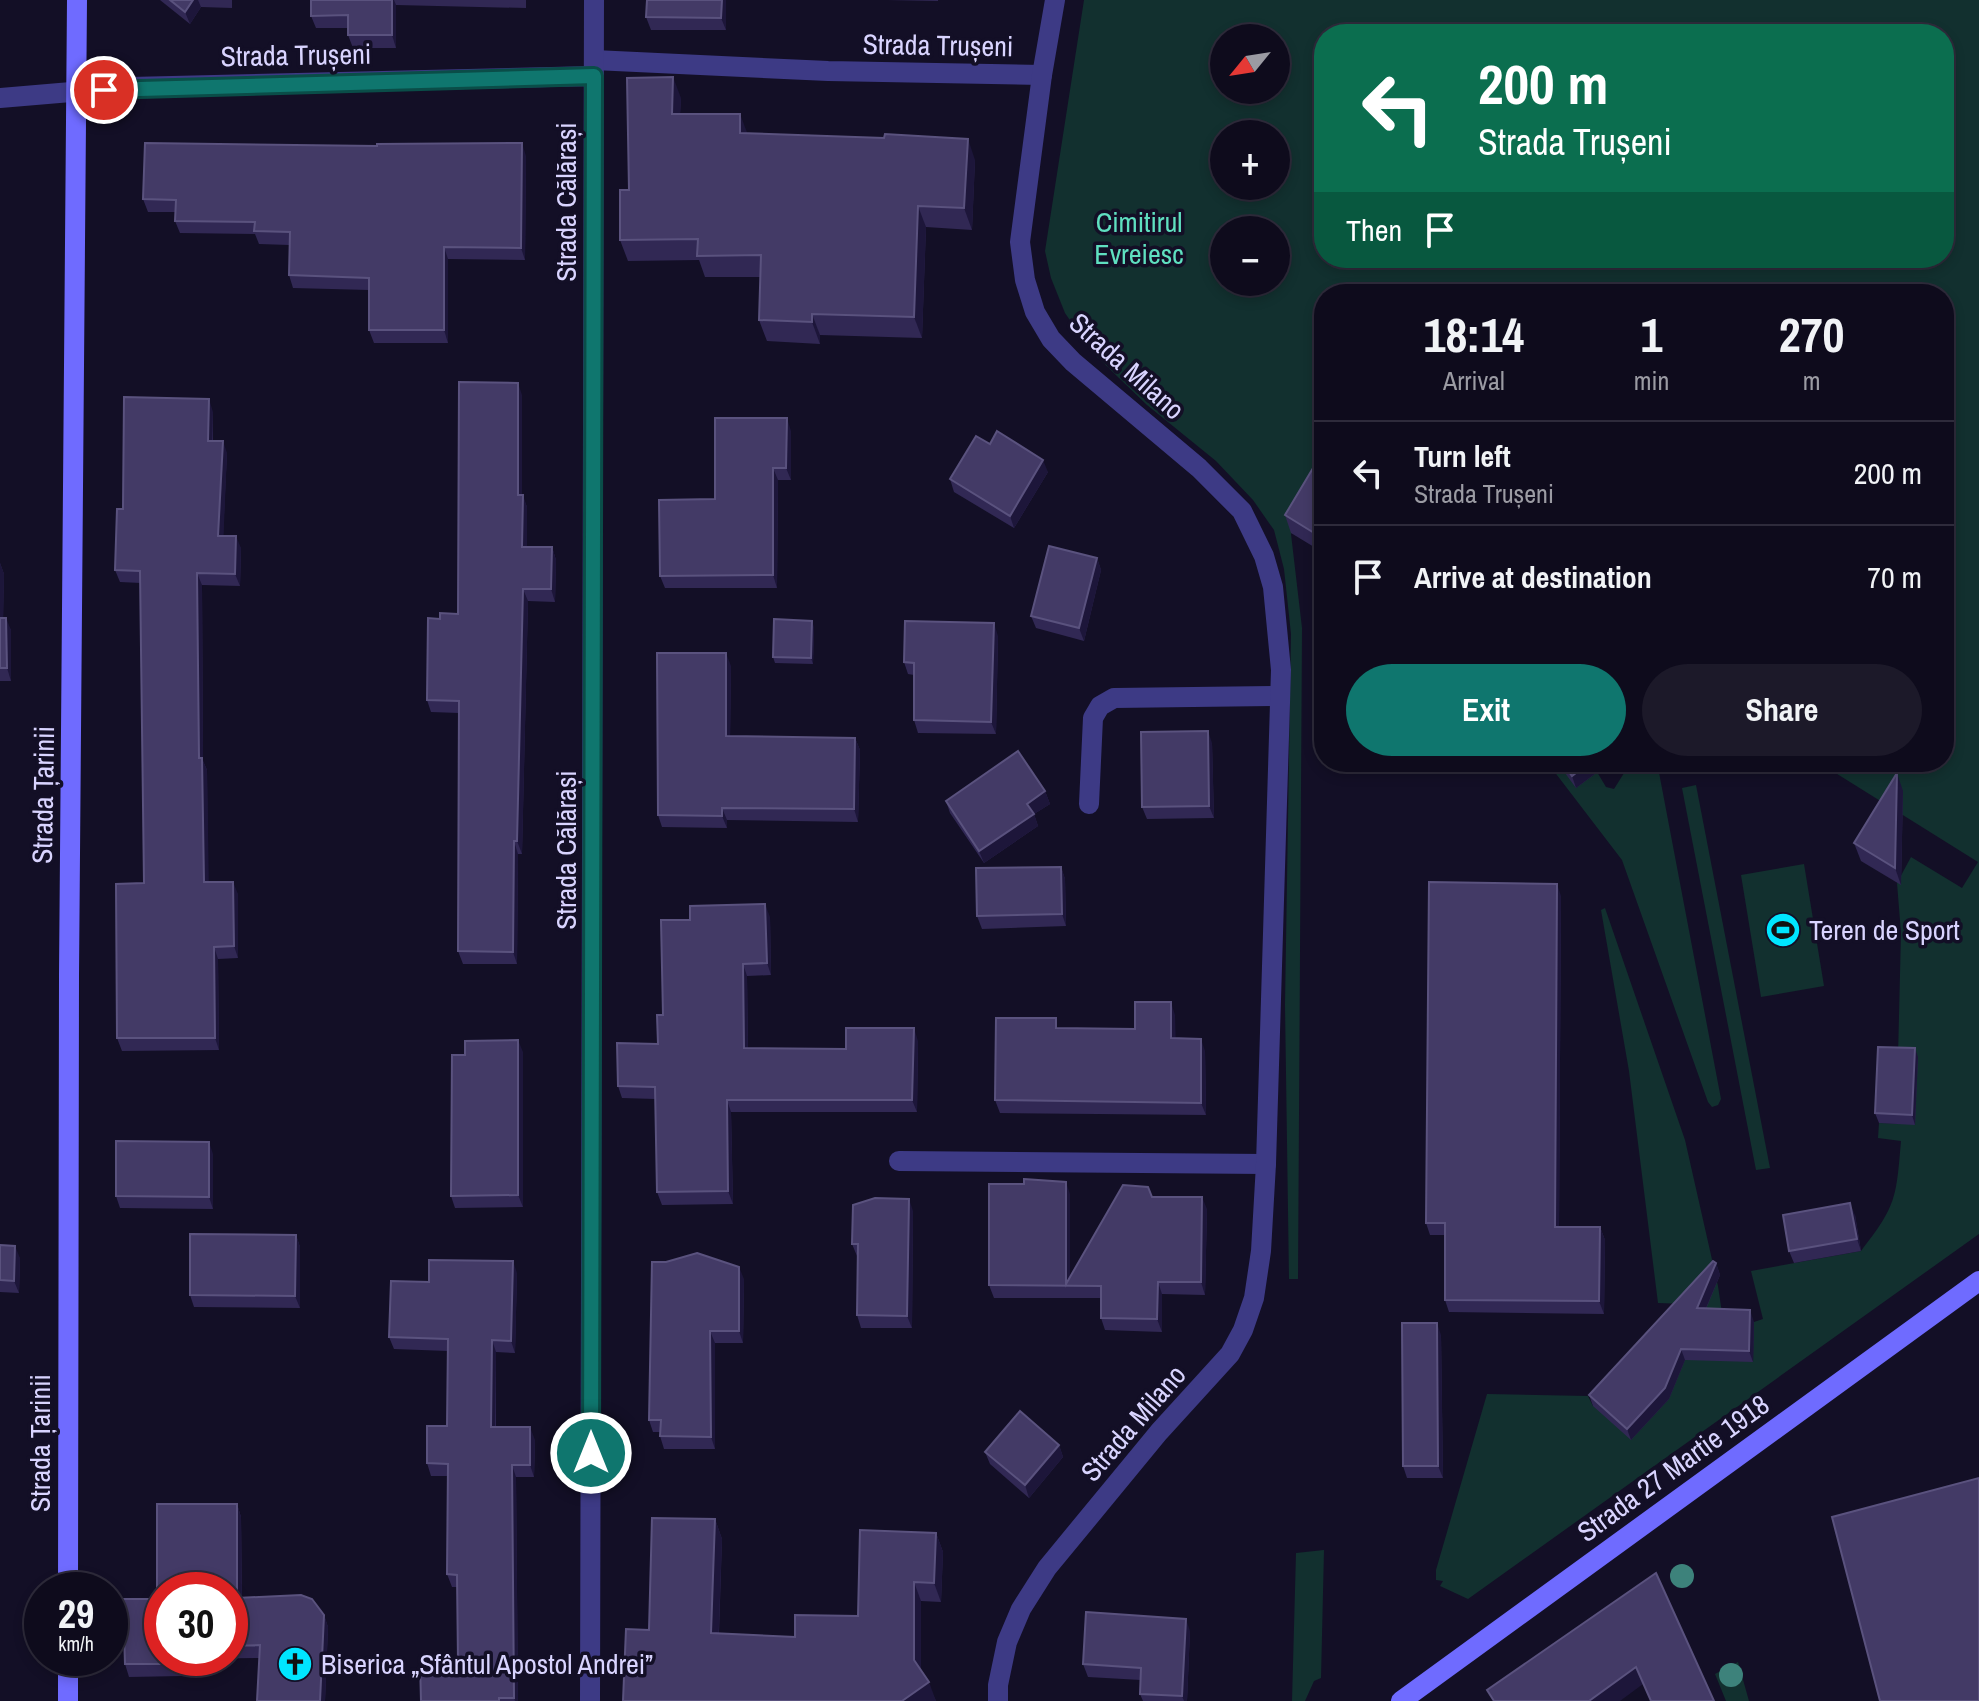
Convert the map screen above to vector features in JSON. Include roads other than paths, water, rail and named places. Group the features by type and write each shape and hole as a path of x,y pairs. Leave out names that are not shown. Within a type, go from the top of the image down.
{"street":[{"name":"Strada Țarinii","path":"68,1572 69,976 77,0"},
{"name":"Strada Călărași","path":"590,1701 594,0"},
{"name":"Strada Milano","path":"998,1701 998,1685 1007,1642 1021,1609 1047,1568 1159,1432 1230,1354 1243,1330 1254,1298 1261,1251 1266,1164 1281,670 1273,587 1260,545 1242,511 1199,468 1073,362 1051,339 1035,312 1025,280 1020,242 1055,0"},
{"name":"Strada Trușeni","path":"0,98 130,87 594,68 1042,75"},
{"path":"1089,804 1093,718 1100,706 1114,698 1279,696"},
{"path":"899,1161 1266,1164"},
{"name":"Strada 27 Martie 1918","path":"1401,1701 1979,1281"},
{"path":"68,1676 68,1701"}],"place":[{"name":"Teren de Sport","path":"1783,930"},
{"name":"Biserica „Sfântul Apostol Andrei”","path":"295,1664"}],"park label":[{"name":"Cimitirul Evreiesc","path":"1139,238"}]}
